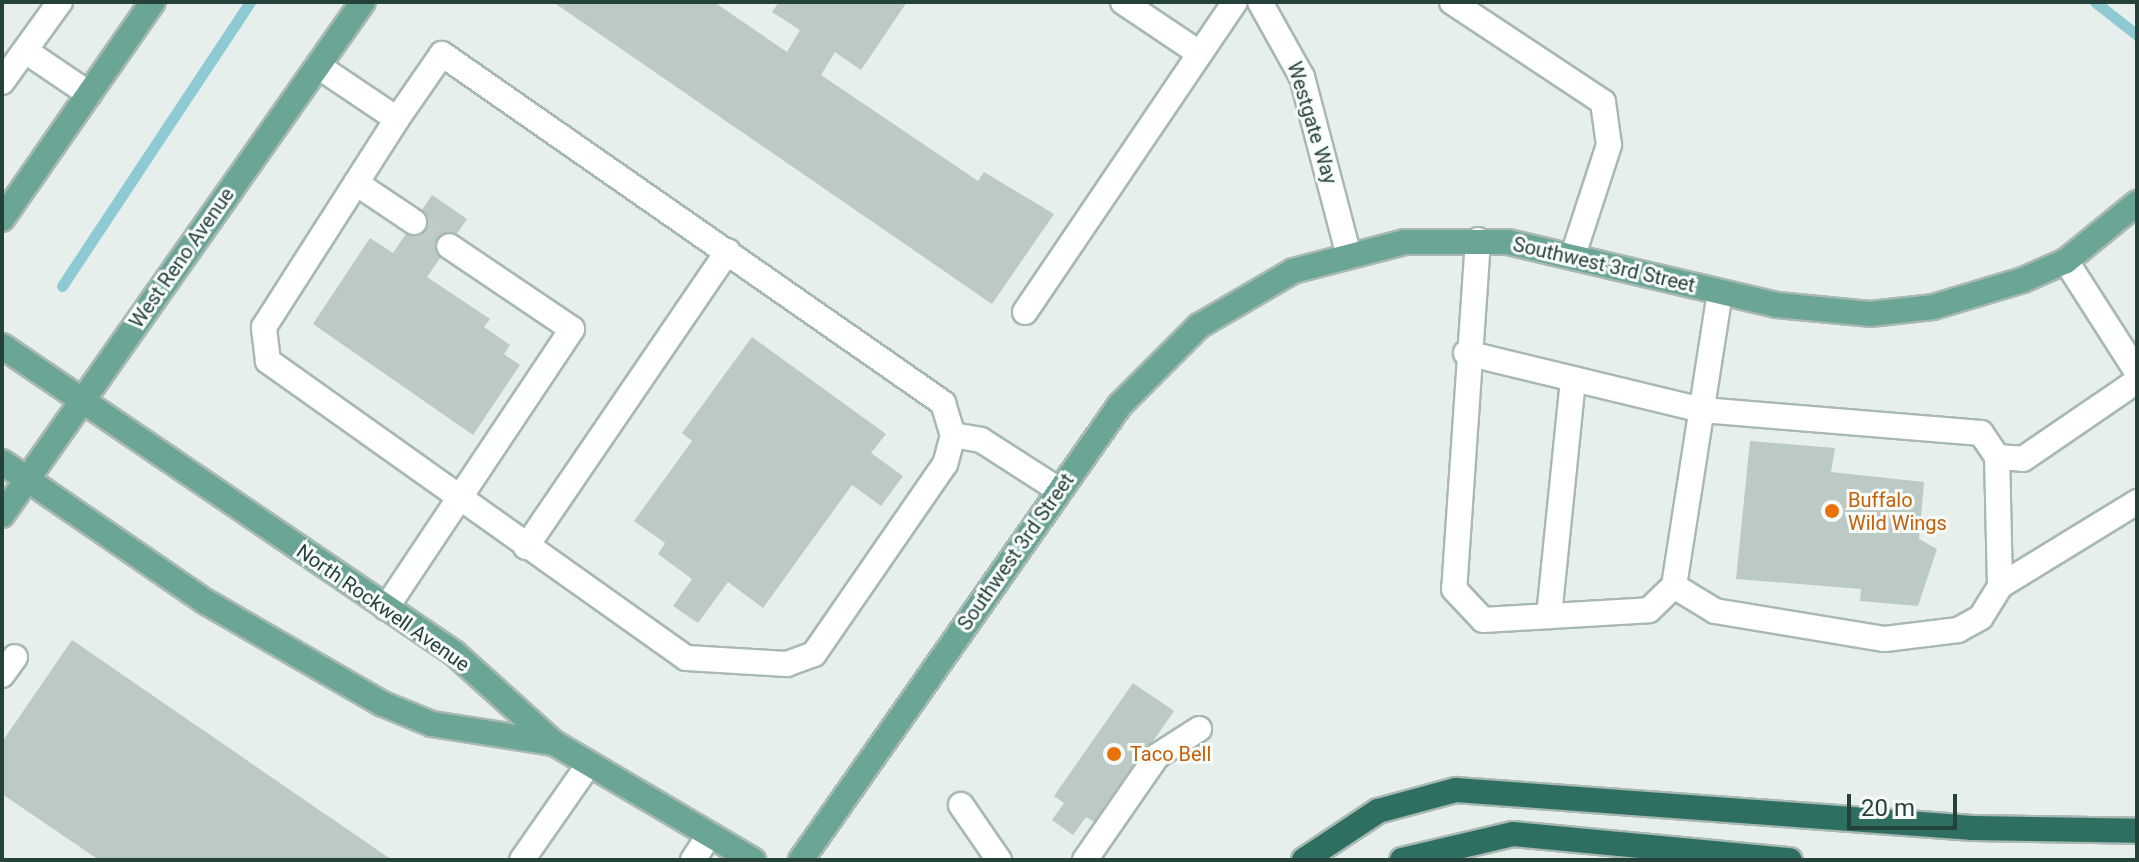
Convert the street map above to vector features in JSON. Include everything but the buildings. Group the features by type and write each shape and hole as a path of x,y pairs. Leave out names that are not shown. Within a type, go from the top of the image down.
{"highway":[{"path":"1304,860 1378,811 1456,790 1973,828 2137,831"},
{"path":"1402,860 1513,834 1790,860"}],"main road":[{"path":"2,219 153,2"},
{"name":"West Reno Avenue","path":"2,515 363,2"},
{"name":"Southwest 3rd Street","path":"801,860 1120,405 1199,326 1293,271 1348,252 1478,240 1573,255 1720,293 1870,314 1981,295 2066,261 2137,203"},
{"name":"North Rockwell Avenue","path":"2,346 454,653 554,743"},
{"path":"2,462 206,602 383,704 432,724 554,743 753,860"}],"street":[{"path":"2,82 27,52 60,2"},
{"path":"1123,2 1196,51"},
{"path":"1025,312 1196,51 1235,2"},
{"name":"Westgate Way","path":"1260,2 1302,77 1348,252"},
{"path":"1452,2 1603,102 1609,145 1573,255"},
{"path":"27,52 89,94"},
{"path":"442,54 931,392 949,412 953,435 945,464 822,646 797,662 686,658 280,375 261,341 356,183 442,54"},
{"path":"318,66 397,119"},
{"path":"356,183 414,222"},
{"path":"1478,240 1466,353 1454,589 1483,620 1649,610 1674,586 1720,293"},
{"path":"386,608 572,329 449,246"},
{"path":"526,547 728,251"},
{"path":"2066,261 2137,372"},
{"path":"1466,353 1702,410 1981,433 1997,457 2000,586"},
{"path":"1549,616 1573,379"},
{"path":"1997,457 2023,459 2137,381"},
{"path":"953,435 981,440 1059,490"},
{"path":"1674,586 1715,611 1885,639 1958,630 1981,617 2000,586 2137,502"},
{"path":"1085,860 1157,756 1199,729"},
{"path":"522,860 589,764"},
{"path":"961,805 999,860"},
{"path":"693,860 709,835"}],"waterway":[{"path":"62,286 250,2"},
{"path":"2095,2 2137,35"}],"tunnel":[{"path":"414,222 449,246"}],"place":[{"name":"Buffalo Wild Wings","path":"1832,511"},
{"name":"Taco Bell","path":"1114,754"}]}
